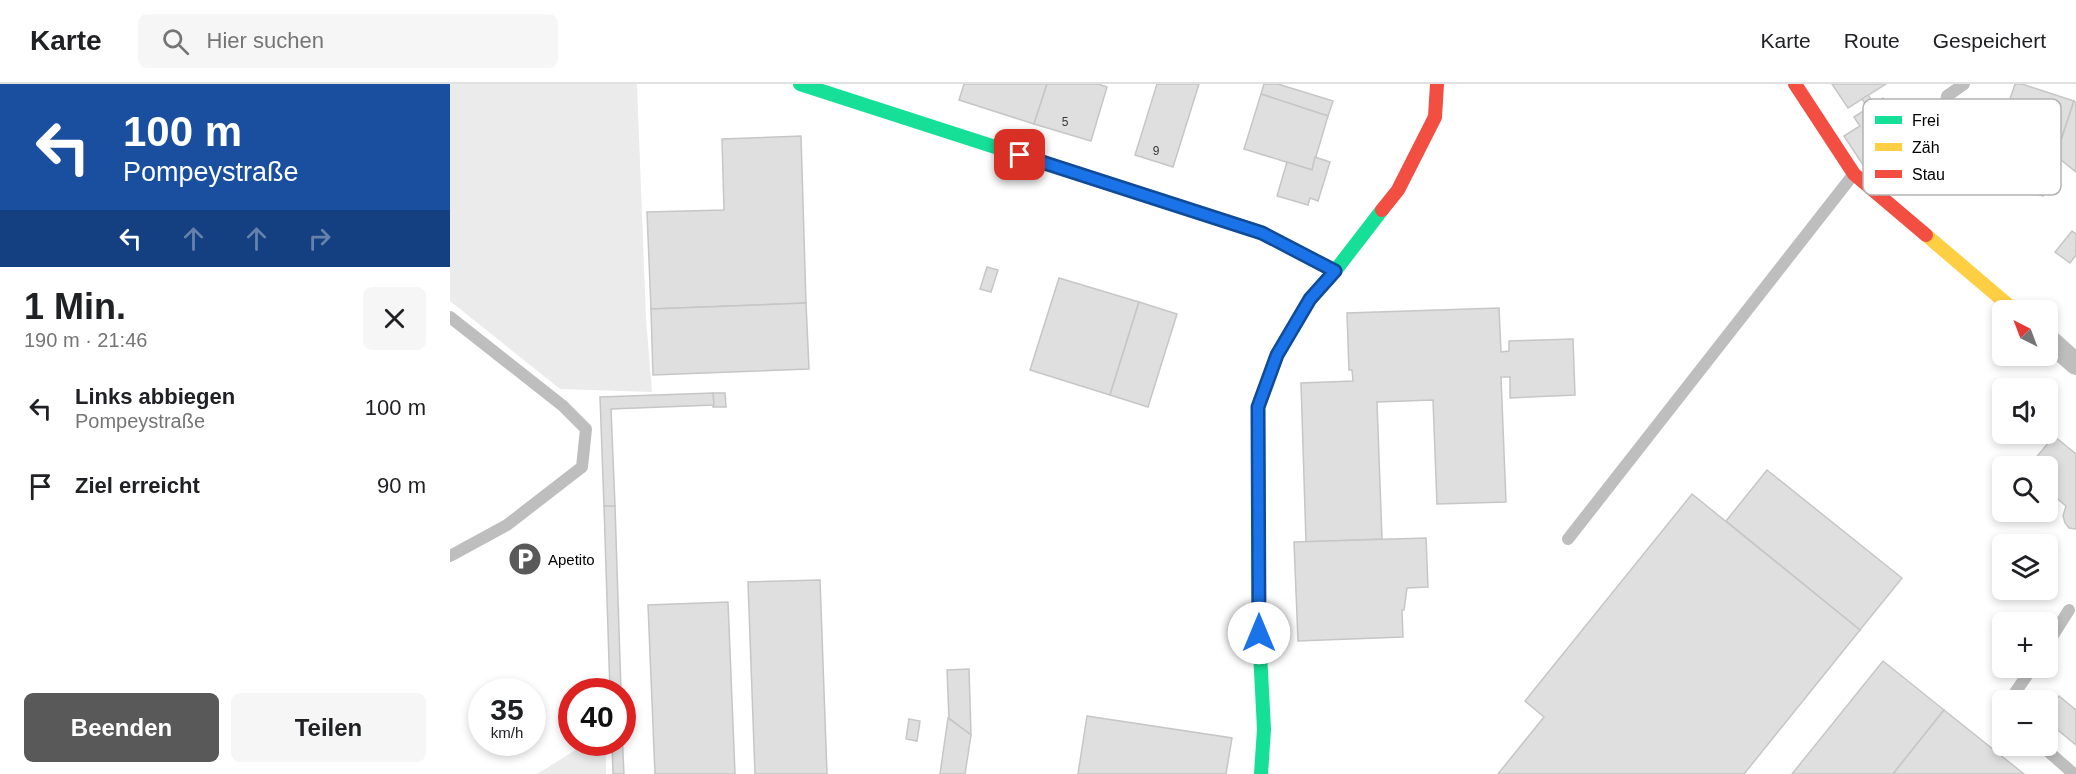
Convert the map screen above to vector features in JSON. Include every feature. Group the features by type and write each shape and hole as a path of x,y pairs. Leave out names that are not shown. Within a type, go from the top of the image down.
{"street":[{"path":"800,84 1262,233 1335,271"},
{"path":"1261,774 1264,729 1259,633 1258,407 1277,355 1310,299 1335,271 1398,190 1435,117 1437,84"},
{"path":"1795,84 1854,174 1863,182"},
{"path":"1879,195 2002,300"},
{"path":"2058,348 2076,364"}],"lane":[{"path":"1946,99 1947,96 1964,84"},
{"path":"1568,539 1854,174"},
{"path":"450,317 563,406 586,429 582,467 507,525 450,556"},
{"path":"2058,627 2069,609"},
{"path":"2053,756 2074,774"}],"shaded area":[{"path":"450,84 637,84 646,318 652,392 560,389 450,301"},
{"path":"566,756 606,756 606,774 537,774"}],"building":[{"path":"964,84 1047,84 1034,124 959,100"},
{"path":"1047,84 1098,84 1107,87 1091,141 1034,124"},
{"path":"1157,84 1199,84 1173,167 1135,155"},
{"path":"1264,84 1278,84 1333,101 1328,116 1261,94"},
{"path":"1832,84 1886,84 1848,108"},
{"path":"2015,84 2022,84 2074,101 2061,139 2061,99 2010,99"},
{"path":"1261,94 1328,116 1312,170 1244,149"},
{"path":"2074,101 2076,103 2076,172 2061,160 2061,141"},
{"path":"1863,111 1863,165 1844,136 1860,126 1854,117"},
{"path":"801,136 806,303 651,309 647,212 724,210 722,139"},
{"path":"1315,157 1330,162 1318,201 1310,198 1308,205 1277,196 1287,162 1312,170"},
{"path":"2072,231 2076,234 2076,255 2070,263 2055,252"},
{"path":"987,267 998,270 991,292 980,289"},
{"path":"1059,278 1139,302 1110,395 1030,370"},
{"path":"1139,302 1177,314 1148,407 1110,395"},
{"path":"806,303 809,369 653,375 651,309"},
{"path":"1499,308 1501,352 1509,351 1509,341 1573,339 1575,395 1510,398 1510,377 1501,377 1506,502 1437,504 1433,400 1377,402 1382,539 1306,542 1301,383 1353,381 1352,370 1349,370 1347,313"},
{"path":"713,393 725,393 726,407 713,407"},
{"path":"713,393 714,405 611,409 615,506 604,506 600,397"},
{"path":"2058,439 2076,454 2076,529 2069,528 2065,523 2063,516 2066,506 2058,499 2058,456 2037,456 2047,444 2058,444"},
{"path":"1767,470 1902,578 1860,630 1726,521"},
{"path":"1692,494 1860,630 1744,774 1498,774 1544,717 1525,701"},
{"path":"604,506 615,506 621,678 610,678"},
{"path":"1426,538 1428,587 1407,588 1404,610 1402,610 1403,637 1298,641 1294,542"},
{"path":"820,580 827,774 755,774 748,582"},
{"path":"728,602 735,774 655,774 648,605"},
{"path":"1883,661 1944,710 1893,774 1792,774"},
{"path":"969,669 971,735 949,718 947,670"},
{"path":"2058,697 2076,710 2076,745 2058,730"},
{"path":"1944,710 1992,748 1992,756 2002,756 2024,774 1893,774"},
{"path":"1087,716 1232,738 1226,774 1078,774"},
{"path":"948,718 971,735 965,774 940,774"},
{"path":"909,719 920,721 917,741 906,739"},
{"path":"612,756 623,756 624,774 613,774"}],"traffic: fast":[{"path":"800,84 1262,233 1335,271"},
{"path":"1261,774 1264,729 1259,633 1258,407 1277,355 1310,299 1335,271 1382,210"}],"traffic: slow":[{"path":"1926,235 2002,300"}],"traffic: jam":[{"path":"1382,210 1398,190 1435,117 1437,84"},
{"path":"1795,84 1854,174 1863,182"},
{"path":"1879,195 1926,235"}],"place":[{"name":"Apetito","path":"525,559"}],"route":[{"path":"1020,155 1262,233 1335,271 1310,299 1277,355 1258,407 1259,633"}]}
